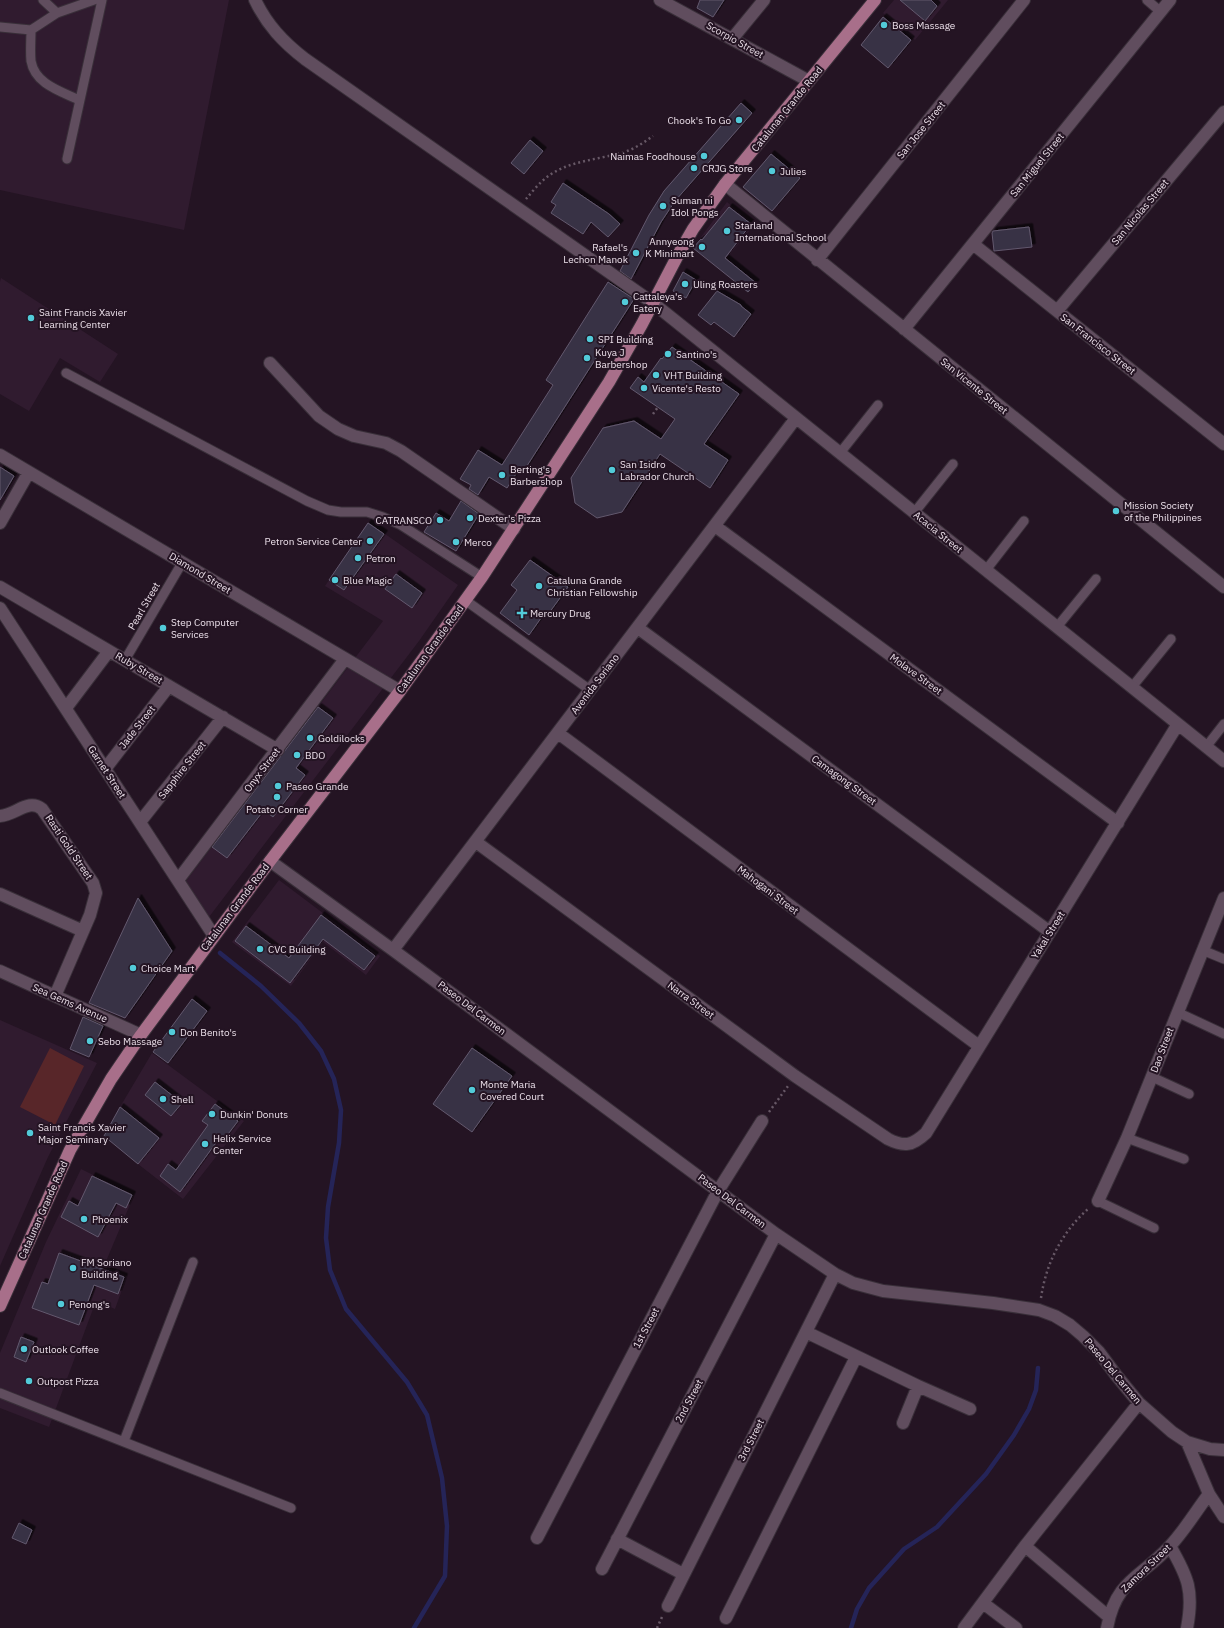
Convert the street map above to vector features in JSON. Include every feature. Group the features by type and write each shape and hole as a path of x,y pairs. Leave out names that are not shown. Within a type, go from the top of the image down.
{"main road":[{"name":"Catalunan Grande Road","path":"0,1306 70,1150 111,1079 141,1035 214,936 400,691 482,577 616,372 668,272 693,229 725,184 875,0"}],"street":[{"name":"Acacia Street","path":"255,0 262,15 274,31 285,43 305,59 653,303 1224,761"},
{"name":"Scorpio Street","path":"660,0 809,81"},
{"path":"732,39 764,0"},
{"name":"San Jose Street","path":"817,260 1024,0"},
{"name":"San Miguel Street","path":"904,330 1170,0"},
{"name":"San Nicolas Street","path":"1057,311 1224,112"},
{"name":"San Vicente Street","path":"725,184 817,260 1224,587"},
{"name":"San Francisco Street","path":"973,244 1224,444"},
{"path":"270,363 319,416 338,429 354,436 386,443 401,451 514,529"},
{"name":"Avenida Soriano","path":"393,950 796,418"},
{"name":"Diamond Street","path":"0,455 400,691"},
{"path":"0,523 29,472"},
{"name":"Molave Street","path":"715,526 1118,823"},
{"name":"Ruby Street","path":"0,587 278,750"},
{"name":"Garnet Street","path":"0,608 214,936"},
{"name":"Camagong Street","path":"638,628 1050,932"},
{"path":"66,708 109,651"},
{"name":"Onyx Street","path":"178,880 278,750 345,659"},
{"name":"Jade Street","path":"105,768 169,686"},
{"name":"Sapphire Street","path":"140,822 223,717"},
{"name":"Yakal Street","path":"913,1143 926,1133 1178,724"},
{"name":"Mahogani Street","path":"558,733 979,1046"},
{"name":"Rasti Gold Street","path":"0,816 29,805 37,805 42,808 93,883 96,894 94,902 84,931 55,996"},
{"name":"Narra Street","path":"476,842 795,1076 888,1139 907,1145 913,1143"},
{"name":"Paseo Del Carmen","path":"270,861 393,950 776,1234 835,1274 853,1283 883,1291 993,1303 1039,1310 1055,1316 1070,1325 1099,1352 1139,1403 1160,1423 1187,1442 1210,1449 1224,1450"},
{"path":"0,894 84,931"},
{"name":"Dao Street","path":"1098,1201 1127,1138 1224,898"},
{"name":"Sea Gems Avenue","path":"0,971 141,1035"},
{"name":"1st Street","path":"537,1538 718,1191 762,1121"},
{"name":"2nd Street","path":"602,1569 776,1234"},
{"name":"3rd Street","path":"668,1606 835,1274"},
{"path":"806,1332 970,1410"},
{"path":"726,1618 856,1357"},
{"path":"903,1423 918,1386"},
{"path":"964,1628 1025,1546 1139,1403"},
{"path":"1187,1442 1209,1494 1224,1517"},
{"name":"Zamora Street","path":"1108,1623 1115,1600 1123,1588 1170,1546 1209,1494"},
{"path":"617,1538 683,1574"},
{"path":"1025,1546 1108,1623"},
{"path":"1170,1546 1184,1570 1189,1588 1190,1609 1187,1628"},
{"path":"983,1603 1016,1628"}],"lane":[{"path":"43,0 57,13"},
{"path":"0,27 31,30 57,13 94,0"},
{"path":"67,158 102,0"},
{"path":"1147,0 1161,12"},
{"path":"31,30 31,60 34,71 45,83 79,100"},
{"path":"66,373 306,501 328,510 340,512 367,512 401,525 482,577"},
{"path":"840,453 878,405"},
{"path":"914,513 953,464"},
{"path":"986,570 1024,521"},
{"name":"Pearl Street","path":"125,660 182,563"},
{"path":"1057,627 1096,579"},
{"path":"466,600 590,690"},
{"path":"1132,687 1171,638"},
{"path":"1206,747 1224,724"},
{"path":"1202,950 1224,959"},
{"path":"1177,1012 1224,1034"},
{"path":"1152,1077 1189,1094"},
{"path":"1127,1138 1184,1159"},
{"path":"1098,1201 1154,1228"},
{"path":"124,1441 193,1262"},
{"path":"0,1393 291,1508"}],"path":[{"path":"517,209 547,176 565,167 596,158 621,153 637,147 653,136"},
{"path":"653,414 658,407"},
{"path":"762,1121 795,1076"},
{"path":"1039,1310 1044,1280 1055,1251 1066,1233 1081,1216 1098,1201"}],"shaded area":[{"path":"0,0 229,0 184,230 0,190"},
{"path":"894,0 948,0 915,40 883,13"},
{"name":"Starland International School","path":"727,202 754,225 727,258 701,237"},
{"name":"Saint Francis Xavier Learning Center","path":"1,278 118,354 100,382 60,358 29,411 0,394"},
{"path":"368,522 458,585 419,641 209,917 186,881 383,621 325,586"},
{"path":"279,880 380,956 366,975 323,942 291,986 232,942"},
{"name":"Saint Francis Xavier Major Seminary","path":"0,1020 97,1063 48,1157 0,1266"},
{"path":"50,1048 84,1066 55,1125 20,1107"},
{"path":"152,1053 244,1121 183,1199 138,1164 159,1138 120,1107"},
{"path":"81,1169 134,1195 104,1266 127,1276 115,1309 96,1301 49,1427 0,1408 0,1353 46,1242"}],"building":[{"path":"700,0 724,0 713,17 697,8"},
{"path":"900,0 931,0 937,6 925,21"},
{"path":"883,17 911,40 888,68 861,45"},
{"path":"741,103 752,113 675,201 661,222 631,279 620,271 649,215 664,191"},
{"path":"530,140 543,151 524,174 511,163"},
{"path":"771,154 800,178 772,211 743,187"},
{"path":"563,183 609,214 620,224 608,237 591,222 583,234 551,213 556,205 551,202"},
{"path":"729,207 751,224 725,258 756,283 748,292 693,248 701,239 702,240"},
{"path":"1029,227 1032,247 994,251 993,231"},
{"path":"683,272 696,280 686,298 673,291"},
{"name":"SPI Building","path":"608,282 634,299 523,472 519,469 507,488 489,477 478,495 469,489 471,485 460,479 478,450 502,465 553,385 546,380"},
{"path":"717,291 741,305 751,314 734,337 714,322 711,325 698,315"},
{"path":"672,347 739,394 704,444 728,460 710,488 660,454 622,512 597,518 575,503 571,478 603,428 634,421 661,439 675,419 630,388 638,377 644,382 661,358 662,359"},
{"path":"0,467 14,476 0,500"},
{"path":"461,501 479,514 456,551 424,532 436,513 449,521"},
{"path":"368,523 384,534 344,590 329,580"},
{"path":"530,560 568,587 549,613 546,611 529,635 500,613 517,590 511,585"},
{"name":"Petron","path":"396,574 422,593 412,608 385,589"},
{"name":"Paseo Grande","path":"318,707 333,718 296,768 305,775 273,817 264,810 227,858 212,847"},
{"name":"Choice Mart","path":"138,898 172,951 125,1018 89,1003"},
{"name":"CVC Building","path":"321,915 375,956 364,970 323,939 290,983 235,941 246,926 289,958"},
{"path":"192,999 207,1011 168,1063 153,1052"},
{"path":"83,1017 103,1026 89,1057 70,1049"},
{"name":"Monte Maria Covered Court","path":"472,1048 512,1076 472,1132 433,1104"},
{"name":"Shell","path":"155,1082 182,1103 171,1116 145,1095"},
{"path":"215,1104 238,1121 222,1142 218,1140 180,1192 160,1176 168,1164 176,1170 208,1125 202,1121"},
{"path":"120,1107 159,1138 138,1164 104,1136"},
{"path":"92,1176 132,1195 126,1208 116,1203 98,1237 61,1217 69,1201 78,1206"},
{"path":"59,1253 124,1277 118,1294 94,1285 79,1325 32,1308 42,1282 48,1284"},
{"path":"21,1337 34,1342 26,1362 14,1357"},
{"path":"19,1523 32,1530 26,1544 12,1538"}],"waterway":[{"path":"220,953 261,986 299,1023 321,1051 334,1079 341,1110 339,1143 328,1207 326,1238 330,1270 346,1309 407,1382 427,1415 442,1478 447,1526 445,1576 414,1628"},
{"path":"851,1628 857,1609 869,1588 904,1549 937,1527 986,1474 1014,1435 1029,1409 1036,1390 1038,1368"}],"place":[{"name":"Boss Massage","path":"884,25"},
{"name":"Chook's To Go","path":"739,120"},
{"name":"Naimas Foodhouse","path":"704,156"},
{"name":"CRJG Store","path":"694,168"},
{"name":"Julies","path":"772,171"},
{"name":"Suman ni Idol Pongs","path":"663,206"},
{"name":"Starland International School","path":"727,231"},
{"name":"Annyeong K Minimart","path":"702,247"},
{"name":"Rafael's Lechon Manok","path":"636,253"},
{"name":"Uling Roasters","path":"685,284"},
{"name":"Cattaleya's Eatery","path":"625,302"},
{"name":"Saint Francis Xavier Learning Center","path":"31,318"},
{"name":"SPI Building","path":"590,339"},
{"name":"Santino's","path":"668,354"},
{"name":"Kuya J Barbershop","path":"587,358"},
{"name":"VHT Building","path":"656,375"},
{"name":"Vicente's Resto","path":"644,388"},
{"name":"San Isidro Labrador Church","path":"612,470"},
{"name":"Berting's Barbershop","path":"502,475"},
{"name":"Mission Society of the Philippines","path":"1116,511"},
{"name":"Dexter's Pizza","path":"470,518"},
{"name":"CATRANSCO","path":"440,520"},
{"name":"Petron Service Center","path":"370,541"},
{"name":"Merco","path":"456,542"},
{"name":"Petron","path":"358,558"},
{"name":"Blue Magic","path":"335,580"},
{"name":"Cataluna Grande Christian Fellowship","path":"539,586"},
{"name":"Mercury Drug","path":"522,613"},
{"name":"Step Computer Services","path":"163,628"},
{"name":"Goldilocks","path":"310,738"},
{"name":"BDO","path":"297,755"},
{"name":"Paseo Grande","path":"278,786"},
{"name":"Potato Corner","path":"277,797"},
{"name":"CVC Building","path":"260,949"},
{"name":"Choice Mart","path":"133,968"},
{"name":"Don Benito's","path":"172,1032"},
{"name":"Sebo Massage","path":"90,1041"},
{"name":"Monte Maria Covered Court","path":"472,1090"},
{"name":"Shell","path":"163,1099"},
{"name":"Dunkin' Donuts","path":"212,1114"},
{"name":"Saint Francis Xavier Major Seminary","path":"30,1133"},
{"name":"Helix Service Center","path":"205,1144"},
{"name":"Phoenix","path":"84,1219"},
{"name":"FM Soriano Building","path":"73,1268"},
{"name":"Penong's","path":"61,1304"},
{"name":"Outlook Coffee","path":"24,1349"},
{"name":"Outpost Pizza","path":"29,1381"}]}
